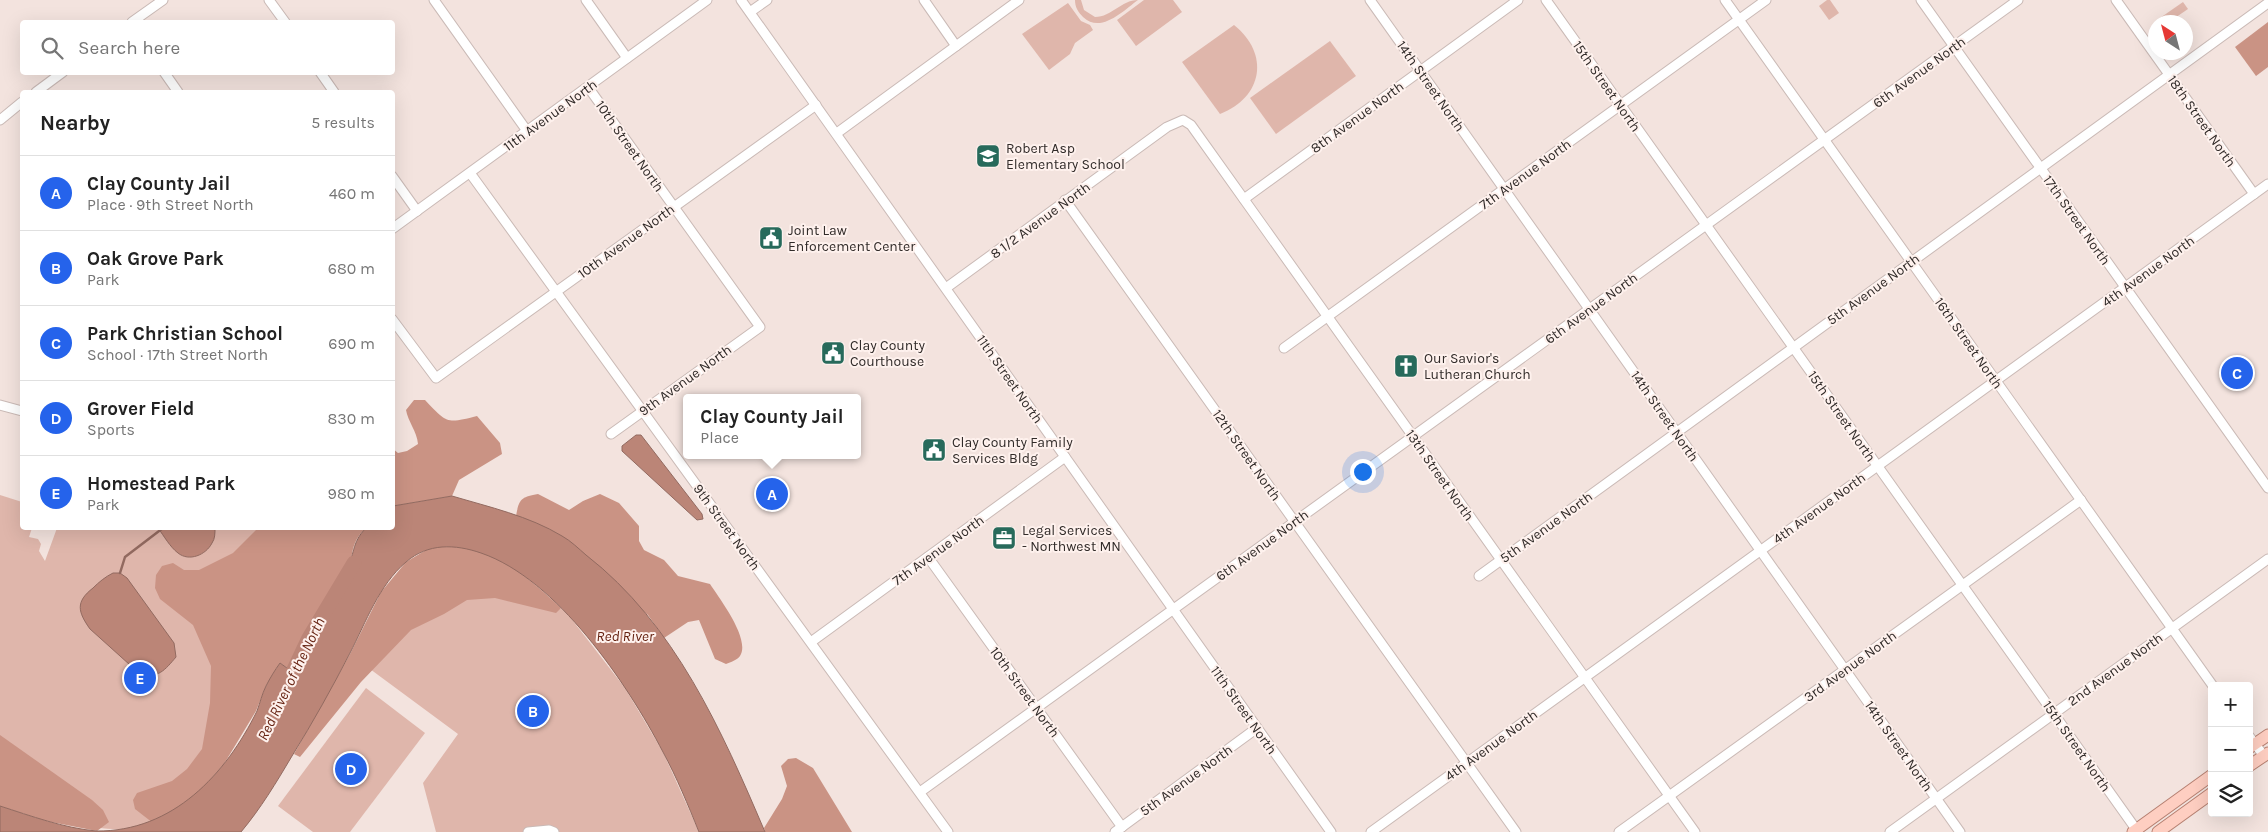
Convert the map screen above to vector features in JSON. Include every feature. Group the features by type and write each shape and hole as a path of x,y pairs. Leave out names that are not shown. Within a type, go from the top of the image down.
{"main road":[{"path":"2253,742 2268,735"},
{"path":"2253,763 2266,754"},
{"path":"2136,831 2208,778"},
{"path":"2158,832 2208,796"}],"street":[{"path":"135,20 163,0"},
{"path":"269,0 284,20"},
{"path":"434,0 527,131"},
{"path":"586,0 627,58"},
{"name":"11th Avenue North","path":"395,227 707,0"},
{"name":"11th Street North","path":"741,0 1331,832"},
{"path":"750,12 767,0"},
{"path":"924,0 956,46"},
{"path":"836,133 1019,0"},
{"name":"14th Street North","path":"1370,0 1960,832"},
{"name":"8th Avenue North","path":"1244,199 1518,0"},
{"name":"15th Street North","path":"1546,0 2136,831"},
{"name":"16th Street North","path":"1725,0 2210,682"},
{"name":"7th Avenue North","path":"1284,348 1766,0"},
{"name":"17th Street North","path":"1921,0 2268,488"},
{"name":"6th Avenue North","path":"920,792 2018,0"},
{"name":"18th Street North","path":"2116,0 2254,194"},
{"name":"5th Avenue North","path":"1479,576 2268,3"},
{"path":"39,90 59,75"},
{"path":"166,75 177,90"},
{"path":"322,75 333,90"},
{"name":"10th Street North","path":"588,87 672,207 760,327"},
{"name":"10th Avenue North","path":"395,322 436,378 816,105"},
{"path":"0,120 20,107"},
{"name":"13th Street North","path":"1184,120 1191,125 1695,832"},
{"name":"8 1/2 Avenue North","path":"946,288 1173,122 1184,120"},
{"name":"9th Street North","path":"470,173 948,832"},
{"path":"395,180 417,211"},
{"name":"4th Avenue North","path":"1371,832 2268,184"},
{"name":"12th Street North","path":"1065,200 1516,832"},
{"name":"9th Avenue North","path":"611,434 760,327"},
{"path":"0,404 20,410"},
{"name":"7th Avenue North","path":"811,642 1065,457"},
{"name":"3rd Avenue North","path":"1619,832 2081,500"},
{"name":"10th Street North","path":"928,557 1037,708 1118,829"},
{"name":"2nd Avenue North","path":"1890,832 2268,559"},
{"name":"5th Avenue North","path":"1118,829 1257,728"},
{"path":"2253,744 2266,754"},
{"path":"528,832 549,830 554,832"}],"shaded area":[{"path":"1075,0 1081,0 1084,10 1095,17 1106,14 1126,3 1138,0 1112,19 1097,23 1090,22 1083,17 1077,9"},
{"path":"1144,0 1173,0 1182,12 1136,46 1117,20"},
{"path":"1830,0 1839,13 1829,20 1819,6"},
{"path":"2183,2 2188,9 2179,15 2164,15"},
{"path":"1068,3 1081,21 1090,25 1093,30 1075,43 1070,54 1049,70 1022,34"},
{"path":"2268,22 2268,67 2256,76 2235,47"},
{"path":"1234,25 1245,36 1253,49 1257,61 1257,74 1253,86 1245,97 1220,114 1182,62"},
{"path":"1330,41 1356,76 1276,134 1250,98"},
{"path":"414,400 425,400 448,420 453,421 477,416 500,443 502,454 459,480 452,496 395,506 395,450 398,453 407,451 418,444 406,410"},
{"path":"538,494 569,510 583,501 600,494 619,503 639,526 639,541 644,550 664,560 678,576 710,584 738,629 742,649 740,656 726,664 715,659 699,620 688,622 664,638 648,615 516,516 518,506 524,498"},
{"path":"0,495 20,501 20,530 31,530 29,537 38,539 41,544 39,551 45,561 56,530 364,530 359,534 192,801 165,818 136,829 84,826 0,806"},
{"path":"256,530 364,530 355,544 351,563 336,593 291,671 280,663 266,686 256,711 224,764 192,801 153,823 135,809 133,800 137,793 172,781 187,769 202,749 210,703 211,666 193,625 160,599 155,588 156,575 162,566 173,563 184,570 199,570 233,553"},
{"path":"431,547 466,547 493,556 529,579 561,608 556,613 495,598 467,600 411,630 361,682 300,757 294,754 350,654 381,592 406,562"},
{"path":"463,577 559,609 561,608 570,617 625,688 663,752 699,832 436,832 423,783 458,734 370,669"},
{"path":"366,688 425,733 350,832 313,832 278,806"},
{"path":"0,735 92,800 103,810 109,822 97,831 46,821 0,806"},
{"path":"796,758 813,768 852,832 765,832 764,828 782,799 787,786 781,766 788,759"}],"water":[{"path":"636,435 641,435 702,514 703,519 697,520 622,451 622,446"},
{"name":"Red River","path":"452,496 536,523 572,543 617,583 645,613 670,646 713,718 765,832 699,832 673,772 648,725 630,695 587,636 536,585 509,566 471,550 442,547 423,551 414,556 396,571 388,582 374,604 322,705 268,795 241,832 0,832 0,806 36,818 96,831 124,829 149,822 173,810 194,795 213,777 230,756 257,711 266,686 280,663 291,671 340,585 349,566 355,544 361,534 364,530 395,530 395,506"},
{"path":"159,530 215,530 215,536 209,547 197,556 182,556 170,545"},
{"path":"113,573 120,573 127,578 174,643 176,657 161,672 152,675 140,674 90,629 83,617 80,607 83,598 107,576"}],"waterway":[{"path":"120,573 125,557 160,530"},
{"name":"Red River of the North","path":"292,674 309,638 354,563"}],"place":[{"name":"Robert Asp Elementary School","path":"988,156"},
{"name":"Joint Law Enforcement Center","path":"771,238"},
{"name":"Clay County Courthouse","path":"833,353"},
{"name":"Our Savior's Lutheran Church","path":"1406,366"},
{"name":"Park Christian School","path":"2237,373"},
{"name":"Clay County Family Services Bldg","path":"934,450"},
{"name":"Clay County Jail","path":"772,494"},
{"name":"Legal Services - Northwest MN","path":"1004,538"},
{"name":"Homestead Park","path":"140,678"},
{"name":"Oak Grove Park","path":"533,711"},
{"name":"Grover Field","path":"351,769"}]}
